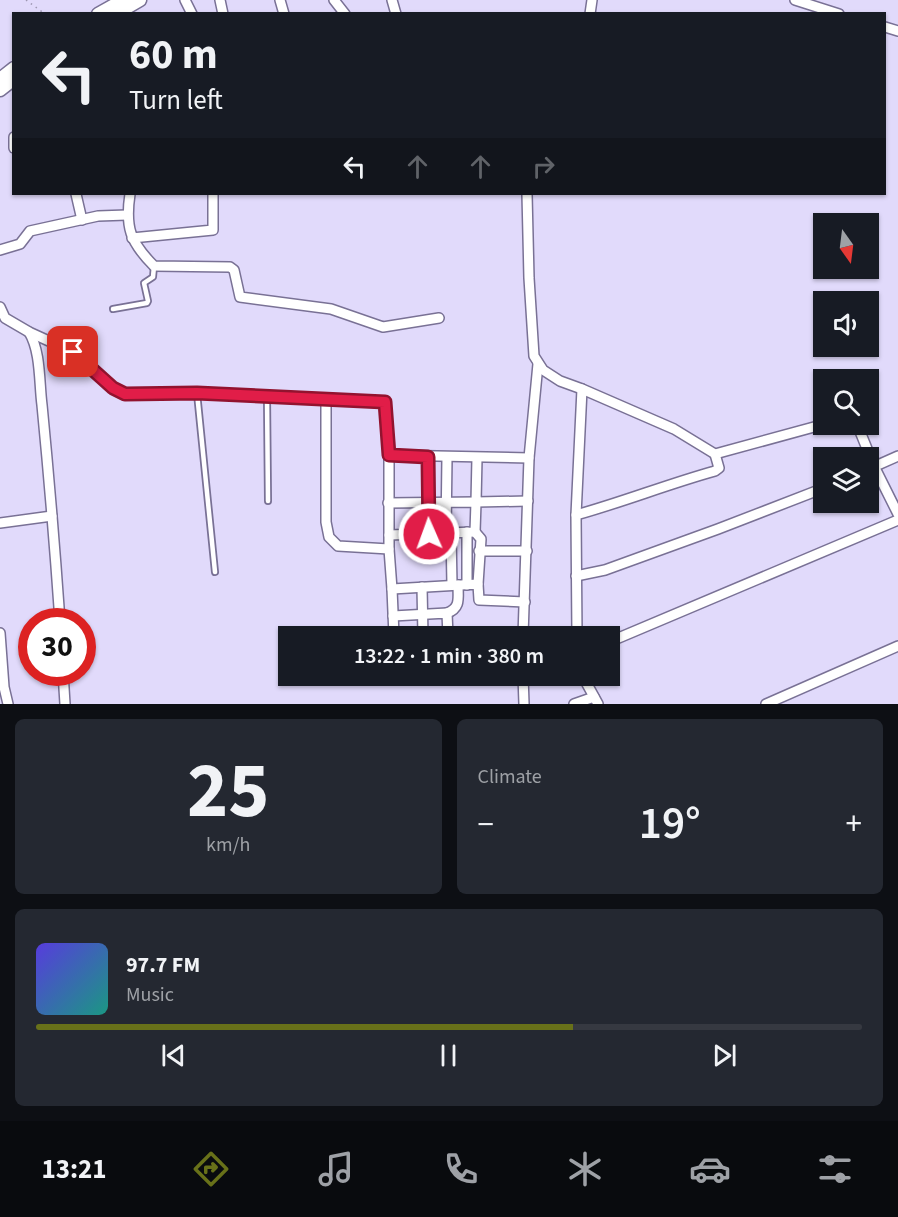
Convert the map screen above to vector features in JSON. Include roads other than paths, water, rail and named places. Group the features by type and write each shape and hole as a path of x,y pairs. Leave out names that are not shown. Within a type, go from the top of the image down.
{"street":[{"path":"334,0 343,12"},
{"path":"795,0 833,12"},
{"path":"104,12 133,3"},
{"path":"119,12 133,3"},
{"path":"0,79 12,70"},
{"path":"0,90 12,81"},
{"path":"76,195 82,220"},
{"path":"130,195 127,215 132,238 154,266 230,267 234,270 240,297 331,309 383,327 439,318"},
{"path":"132,238 213,230 213,195"},
{"path":"527,195 532,330 534,356 538,364 560,381 674,429 715,454 719,468 716,471 673,483 623,502 576,515"},
{"path":"0,250 20,244 30,231 98,216 127,215"},
{"path":"0,307 5,318 32,337 73,352 113,388 125,394 197,393 385,402 389,455 389,549 394,626"},
{"path":"32,337 38,366 59,608"},
{"path":"524,626 529,458 538,364"},
{"path":"577,626 576,515 582,389"},
{"path":"326,400 326,522 329,537 338,546 389,549"},
{"path":"715,454 813,427"},
{"path":"389,455 529,458"},
{"path":"879,464 898,456"},
{"path":"428,457 429,534"},
{"path":"447,457 446,502 449,533 459,585"},
{"path":"393,616 447,613 456,609 476,502 477,458"},
{"path":"879,482 898,514"},
{"path":"576,576 605,570 813,492"},
{"path":"388,503 528,501"},
{"path":"0,523 52,516"},
{"path":"620,637 898,520"},
{"path":"389,535 471,532 481,539 479,600 525,602"},
{"path":"479,551 527,551"},
{"path":"392,589 478,584"},
{"path":"422,587 423,626"},
{"path":"447,613 448,626"},
{"path":"0,633 2,688 8,704"},
{"path":"772,703 898,646"},
{"path":"64,686 65,704"},
{"path":"523,686 524,704"},
{"path":"574,704 596,700 589,686"}],"lane":[{"path":"113,309 147,303 144,283 153,277 154,266"},
{"path":"197,393 215,572"},
{"path":"267,397 268,501"}]}
